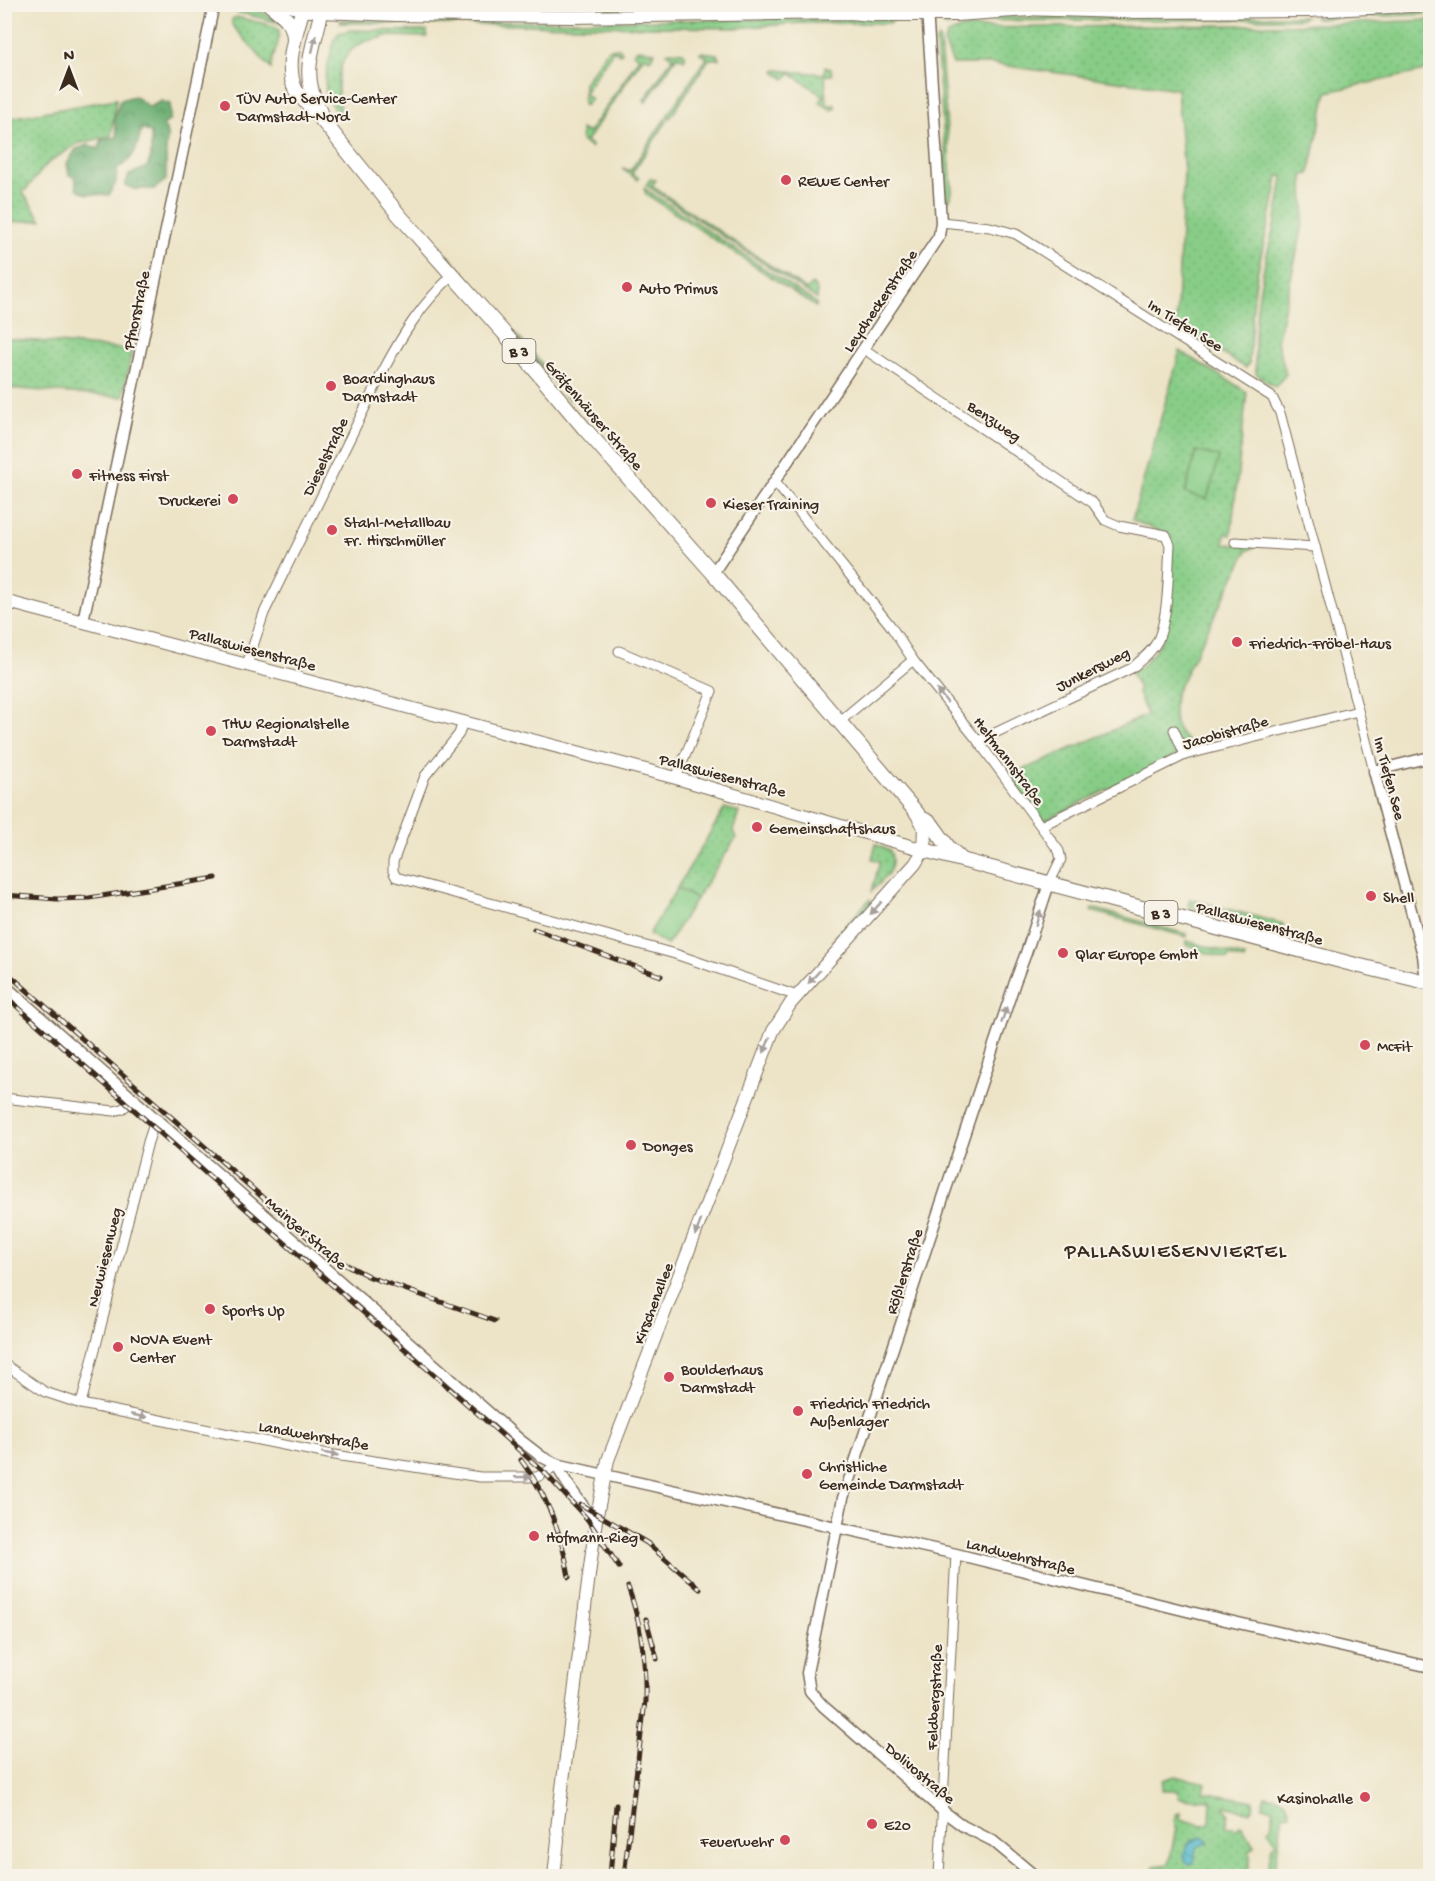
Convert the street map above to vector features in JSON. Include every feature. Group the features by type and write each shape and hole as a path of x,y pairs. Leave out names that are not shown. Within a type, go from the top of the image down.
{"main road":[{"name":"B 3","path":"268,4 287,18 291,24 293,45"},
{"path":"285,4 417,16 570,17 850,13 880,6 970,15 1030,10 1143,12 1370,9 1431,5"},
{"path":"450,4 570,17"},
{"path":"1370,9 1391,4"},
{"name":"Gräfenhäuser Straße","path":"303,7 290,67 292,84 301,98 327,126 386,200 713,573 921,818 931,823 949,848 965,861"},
{"name":"Gräfenhäuser Straße","path":"322,8 309,61 308,82 312,96 327,126"},
{"name":"Pallaswiesenstraße","path":"4,601 676,778 924,850 1428,983"},
{"path":"921,818 925,832 924,850"},
{"name":"Kirschenallee","path":"554,1876 557,1828 596,1523 604,1475 615,1442 776,1024 797,996 915,864 924,850"},
{"name":"Kirschenallee","path":"548,1876 553,1839 557,1828"}],"street":[{"name":"Pfnorstraße","path":"83,621 214,4"},
{"name":"Leydheckerstraße","path":"713,573 933,247 940,233 927,10"},
{"name":"Im Tiefen See","path":"941,222 990,227 1016,234 1269,394 1274,401 1280,413 1423,955 1428,983"},
{"name":"Dieselstraße","path":"247,664 264,613 402,335 432,294 453,275"},
{"name":"Benzweg","path":"864,350 1093,503 1105,520"},
{"name":"Helfmannstraße","path":"775,482 978,741 1062,856 1049,884"},
{"name":"Junkersweg","path":"978,741 1132,668 1148,654 1158,640 1164,616 1170,544 1166,535 1105,520"},
{"path":"1235,542 1315,546"},
{"path":"619,651 712,691 676,778"},
{"path":"839,722 913,660"},
{"name":"Jacobistraße","path":"1041,826 1185,755 1358,711"},
{"path":"463,721 459,734 425,776 393,862 396,877 675,954 797,996"},
{"path":"1174,730 1185,755"},
{"path":"1374,771 1431,757"},
{"name":"Rößlerstraße","path":"807,1673 835,1527 856,1458 1049,884"},
{"name":"Mainzer Straße","path":"4,985 520,1440 542,1457 556,1464 604,1475"},
{"path":"4,1098 114,1111 122,1109 135,1099"},
{"name":"Neuwiesenweg","path":"81,1404 148,1142 158,1120"},
{"name":"Landwehrstraße","path":"4,1364 45,1392 81,1404 328,1454 480,1477 537,1477 556,1464"},
{"path":"556,1464 565,1482 596,1523"},
{"name":"Landwehrstraße","path":"604,1475 956,1554 1188,1612 1431,1667"},
{"name":"Feldbergstraße","path":"939,1876 956,1554"},
{"name":"Dolivostraße","path":"807,1673 810,1691 823,1706 943,1811 963,1826 993,1841 1035,1876"}],"green space":[{"path":"341,4 410,4 448,8 448,11 341,9"},
{"path":"223,5 238,5 253,9 280,23 221,8"},
{"path":"478,5 862,5 822,8 592,11"},
{"path":"1430,10 1430,14 1317,19 1314,17"},
{"path":"1306,16 1301,19 962,21 948,27 943,25 962,17"},
{"path":"237,17 274,26 279,30 279,40 271,69 232,25 232,19"},
{"path":"887,18 893,21 890,23 802,23 735,28 341,23 340,20 474,22"},
{"path":"1430,20 1430,70 1327,92 1309,174 1303,175 1302,229 1277,341 1286,374 1275,387 1256,374 1255,336 1261,285 1283,176 1278,176 1258,267 1249,363 1246,368 1176,325 1184,172 1177,89 992,64 953,64 944,42 948,34 962,28 1338,24"},
{"path":"351,30 427,31 427,37 383,36 357,46 349,53 340,72 338,116 326,95 325,78 334,39 339,33"},
{"path":"938,38 952,192 950,199 946,201 943,180 945,151 936,42"},
{"path":"619,48 622,52 620,54 613,50 584,93 591,99 583,105 584,83 608,49"},
{"path":"638,49 655,52 650,59 644,56 623,87 621,85 639,57 633,53"},
{"path":"670,51 683,52 686,56 684,60 677,56 646,102 644,100 673,57 667,53"},
{"path":"700,53 717,54 719,59 709,59 670,118 667,116 707,57"},
{"path":"825,67 831,69 832,75 825,75 827,105 835,105 832,110 820,102 824,96 790,73 785,79 775,72 776,70 824,74"},
{"path":"619,88 622,89 586,141 592,146 591,148 581,141 581,129 588,133"},
{"path":"134,96 150,107 161,101 170,104 170,120 163,125 167,136 166,180 154,189 134,189 125,185 129,175 147,167 151,157 151,133 142,129 132,157 117,168 116,182 109,195 87,194 77,189 75,177 69,175 67,164 76,149 88,145 99,149 101,140 117,137 114,119 120,100"},
{"path":"116,99 111,136 77,144 48,163 23,193 42,220 14,222 5,228 5,119"},
{"path":"665,119 668,120 632,173 639,178 638,180 622,169 630,171"},
{"path":"650,179 656,180 652,186 807,290 812,284 817,292 817,299 646,185"},
{"path":"644,188 816,303 816,307 646,194"},
{"path":"449,256 505,321 501,322 448,260"},
{"path":"515,333 573,399 569,400"},
{"path":"4,338 132,350 123,397 5,388"},
{"path":"1180,351 1247,392 1231,535 1225,534 1224,544 1255,546 1247,551 1175,695 1174,718 1178,730 1194,747 1044,821 1009,776 1147,715 1131,673 1142,666 1163,638 1170,536 1132,520"},
{"path":"1196,451 1219,457 1207,499 1185,493"},
{"path":"725,808 739,812 733,831 736,838 696,899 677,888"},
{"path":"876,844 890,851 892,863 888,873 872,891 880,861 872,859"},
{"path":"677,888 696,899 667,945 649,934"},
{"path":"870,899 872,903 839,943 834,939"},
{"path":"1190,899 1283,924 1282,932 1188,906"},
{"path":"1092,908 1187,934 1187,937 1091,911"},
{"path":"1187,941 1245,957 1244,960 1229,956 1228,959 1197,950 1197,948 1186,945"},
{"path":"1175,1776 1206,1783 1204,1792 1254,1801 1253,1809 1249,1812 1225,1806 1229,1814 1226,1827 1238,1829 1240,1825 1242,1826 1255,1847 1249,1851 1251,1855 1247,1876 1158,1876 1152,1874 1154,1866 1169,1864 1177,1831 1174,1820 1176,1814 1181,1813 1180,1819 1203,1825 1210,1823 1211,1800 1178,1798 1179,1794 1175,1790 1162,1790 1163,1780"},
{"path":"1265,1795 1285,1801 1290,1814 1283,1813 1274,1876 1267,1876 1272,1846 1277,1843 1268,1829 1271,1826 1274,1809 1262,1806"}],"water":[{"path":"1201,1837 1208,1843 1196,1847 1194,1863 1190,1865 1186,1863 1185,1850 1189,1843"}],"railway":[{"path":"4,895 57,899 89,898 216,878"},
{"path":"534,929 661,976"},
{"path":"4,970 328,1255 370,1277 495,1321"},
{"path":"4,995 545,1473 588,1520 619,1567"},
{"path":"521,1460 546,1501 558,1530 569,1577"},
{"path":"580,1504 647,1543 700,1589"},
{"path":"624,1876 645,1701 642,1643 637,1615 628,1587"},
{"path":"646,1619 657,1659"},
{"path":"610,1876 616,1805"}],"place":[{"name":"TÜV Auto Service-Center Darmstadt-Nord","path":"225,106"},
{"name":"REWE Center","path":"786,180"},
{"name":"Auto Primus","path":"627,287"},
{"name":"Boardinghaus Darmstadt","path":"331,386"},
{"name":"Fitness First","path":"77,474"},
{"name":"Druckerei","path":"233,499"},
{"name":"Kieser Training","path":"711,503"},
{"name":"Stahl-Metallbau Fr. Hirschmüller","path":"332,530"},
{"name":"Friedrich-Fröbel-Haus","path":"1237,642"},
{"name":"THW Regionalstelle Darmstadt","path":"211,731"},
{"name":"Gemeinschaftshaus","path":"757,827"},
{"name":"Shell","path":"1371,896"},
{"name":"Qlar Europe GmbH","path":"1063,953"},
{"name":"McFit","path":"1365,1045"},
{"name":"Donges","path":"631,1145"},
{"name":"Sports Up","path":"210,1309"},
{"name":"NOVA Event Center","path":"118,1347"},
{"name":"Boulderhaus Darmstadt","path":"669,1377"},
{"name":"Friedrich Friedrich Außenlager","path":"798,1411"},
{"name":"Christliche Gemeinde Darmstadt","path":"807,1474"},
{"name":"Hofmann-Rieg","path":"534,1536"},
{"name":"Kasinohalle","path":"1365,1797"},
{"name":"E20","path":"872,1824"},
{"name":"Feuerwehr","path":"785,1840"}],"district":[{"name":"PALLASWIESENVIERTEL","path":"1176,1250"}]}
